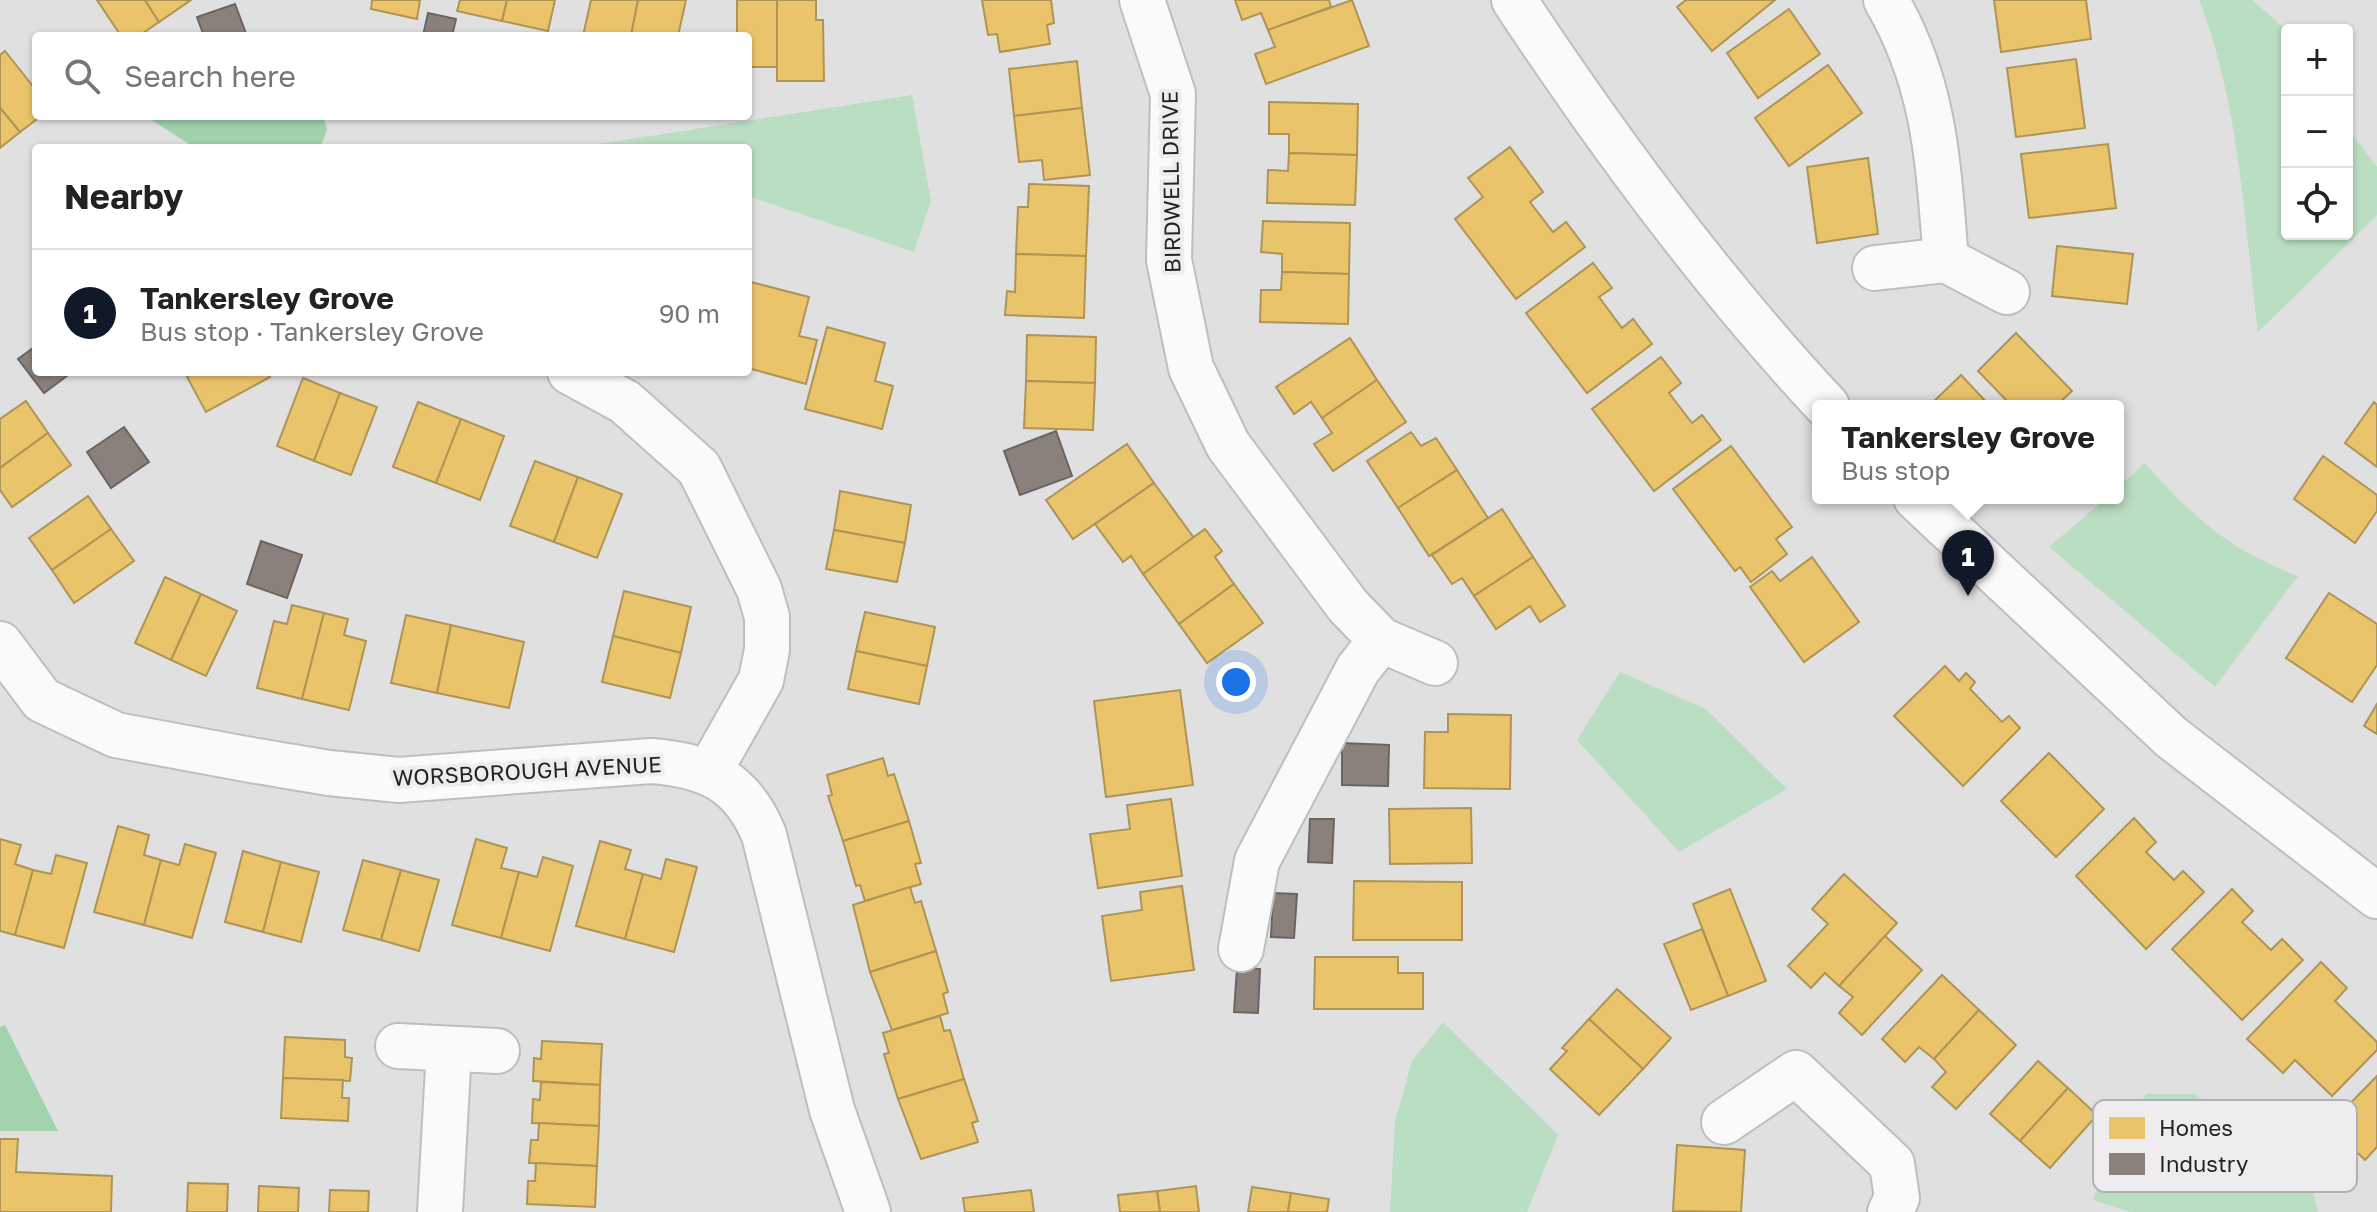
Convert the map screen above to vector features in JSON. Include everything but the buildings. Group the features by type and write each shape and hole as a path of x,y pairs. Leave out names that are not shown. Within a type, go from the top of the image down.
{"street":[{"name":"BIRDWELL DRIVE","path":"1142,0 1173,94 1169,260 1191,368 1228,445 1348,606 1381,640 1435,663"},
{"path":"1514,0 1567,81 1685,239 1771,346 1821,400"},
{"path":"1886,0 1899,23 1927,93 1946,260"},
{"path":"1875,268 1946,260 2007,292"},
{"path":"577,376 625,402 699,468 759,589 767,617 767,650 761,680 709,772"},
{"path":"1922,504 2171,737 2377,896"},
{"path":"1241,949 1257,861 1352,680 1381,640"},
{"name":"WORSBOROUGH AVENUE","path":"0,644 42,700 116,735 329,773 399,780 651,761 683,764 709,772 733,787 753,808 764,835 832,1110 868,1212"},
{"path":"398,1046 497,1051"},
{"path":"440,1212 449,1049"},
{"path":"1724,1122 1796,1073 1892,1164 1897,1198 1890,1212"}],"green space":[{"path":"2199,0 2252,0 2281,25 2281,240 2352,240 2258,332 2239,164 2213,40"},
{"path":"912,95 931,201 914,252 752,197 752,144 599,144"},
{"path":"152,120 324,120 327,130 322,144 189,144"},
{"path":"2353,135 2377,167 2377,215 2353,239"},
{"path":"2145,463 2214,530 2252,555 2298,576 2215,687 2049,547 2099,504 2124,504 2124,482"},
{"path":"1620,672 1706,709 1787,789 1679,852 1577,740"},
{"path":"1443,1022 1558,1135 1527,1212 1390,1212 1395,1121 1412,1061"},
{"path":"5,1025 58,1131 0,1131 0,1027"},
{"path":"2146,1094 2194,1094 2204,1100 2142,1100"},
{"path":"2096,1192 2313,1192 2318,1212 2131,1212 2093,1200"}],"place":[{"name":"Tankersley Grove","path":"1968,596"}]}
